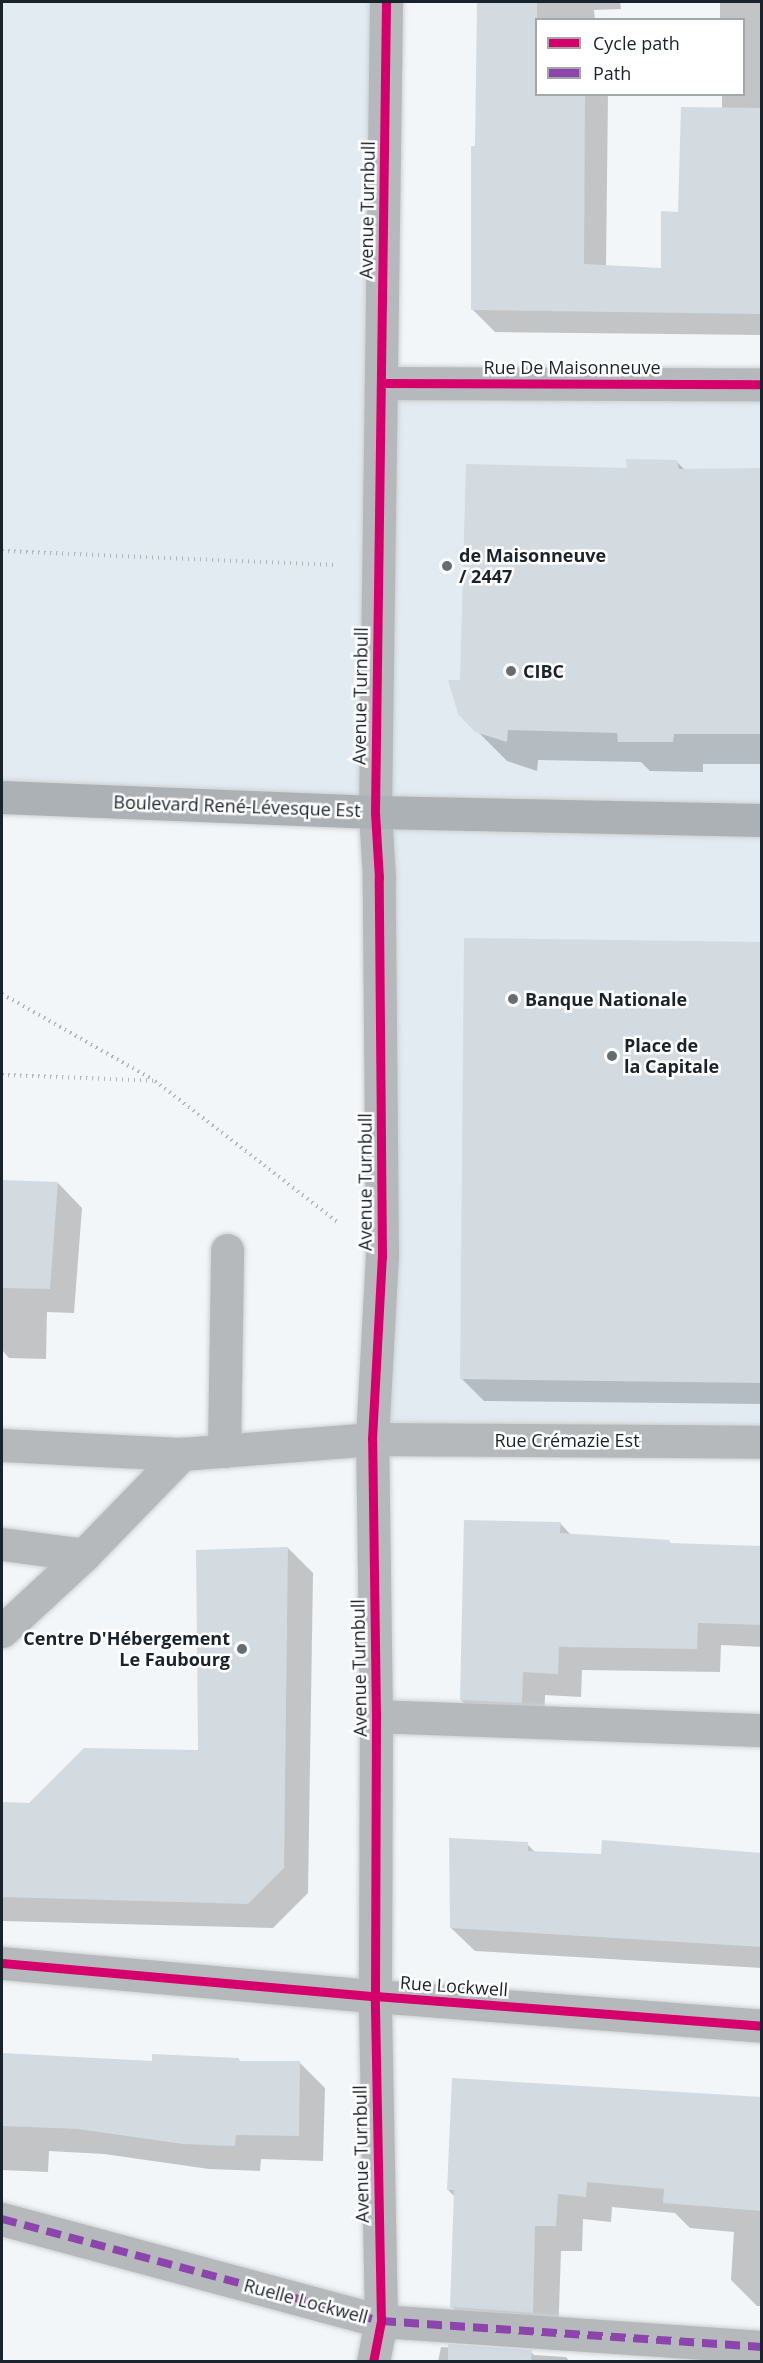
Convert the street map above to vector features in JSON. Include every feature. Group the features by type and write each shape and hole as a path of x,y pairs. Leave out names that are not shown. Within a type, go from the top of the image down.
{"main road":[{"name":"Boulevard René-Lévesque Est","path":"2,797 375,812 762,820"}],"street":[{"name":"Avenue Turnbull","path":"373,2361 381,2321 375,1996 376,1716 372,1439 382,1257 379,878 375,812 387,2"},
{"name":"Rue De Maisonneuve","path":"382,383 762,384"},
{"path":"224,1451 227,1250"},
{"name":"Rue Crémazie Est","path":"2,1445 182,1454 372,1439 762,1442"},
{"path":"2,1631 84,1555 182,1454"},
{"path":"2,1544 84,1555"},
{"path":"376,1716 762,1730"},
{"name":"Rue Lockwell","path":"2,1963 375,1996 762,2026"},
{"name":"Ruelle Lockwell","path":"2,2218 381,2321 762,2347"}],"path":[{"path":"2,551 379,566"},
{"path":"2,994 155,1081 382,1257"},
{"path":"2,1075 155,1081"}],"shaded area":[{"path":"2,2 386,2 382,383 761,384 761,1442 372,1439 375,812 2,807"}],"building":[{"path":"477,2 537,2 535,96 585,96 584,264 661,268 661,211 678,212 681,107 762,108 762,314 471,310 471,146 475,146"},
{"path":"626,459 677,460 679,469 762,468 762,734 674,734 673,742 618,742 617,733 508,730 507,742 475,732 458,714 448,680 460,680 466,464 627,468"},
{"name":"Place de la Capitale","path":"464,938 762,942 762,1383 460,1379"},
{"path":"2,1180 58,1182 50,1289 2,1288"},
{"path":"464,1520 561,1522 560,1533 669,1540 670,1543 762,1546 762,1625 698,1623 697,1649 559,1647 558,1674 523,1672 522,1703 460,1700"},
{"name":"Centre D'Hébergement Le Faubourg","path":"288,1547 284,1868 248,1904 2,1897 2,1802 29,1803 84,1748 198,1750 196,1550"},
{"path":"449,1838 528,1842 528,1851 601,1854 602,1840 762,1853 762,1947 450,1928"},
{"path":"2,2053 152,2061 152,2054 239,2058 239,2061 300,2061 299,2136 236,2135 235,2146 183,2144 78,2129 2,2126"},
{"path":"452,2078 762,2097 762,2211 663,2203 664,2189 587,2182 586,2197 558,2194 556,2226 535,2226 533,2313 450,2307 454,2190 447,2190"},
{"path":"448,2344 532,2350 531,2361 448,2361"}],"marked path":[{"path":"2,2219 381,2321 762,2347"}],"cycle path":[{"path":"373,2362 381,2321 375,1996 376,1716 372,1439 382,1257 379,878 375,812 386,2"},
{"path":"382,383 762,384"},
{"path":"2,1963 375,1996 762,2026"}],"place":[{"name":"de Maisonneuve / 2447","path":"447,566"},
{"name":"CIBC","path":"511,671"},
{"name":"Banque Nationale","path":"513,999"},
{"name":"Place de la Capitale","path":"612,1056"},
{"name":"Centre D'Hébergement Le Faubourg","path":"242,1649"}]}
